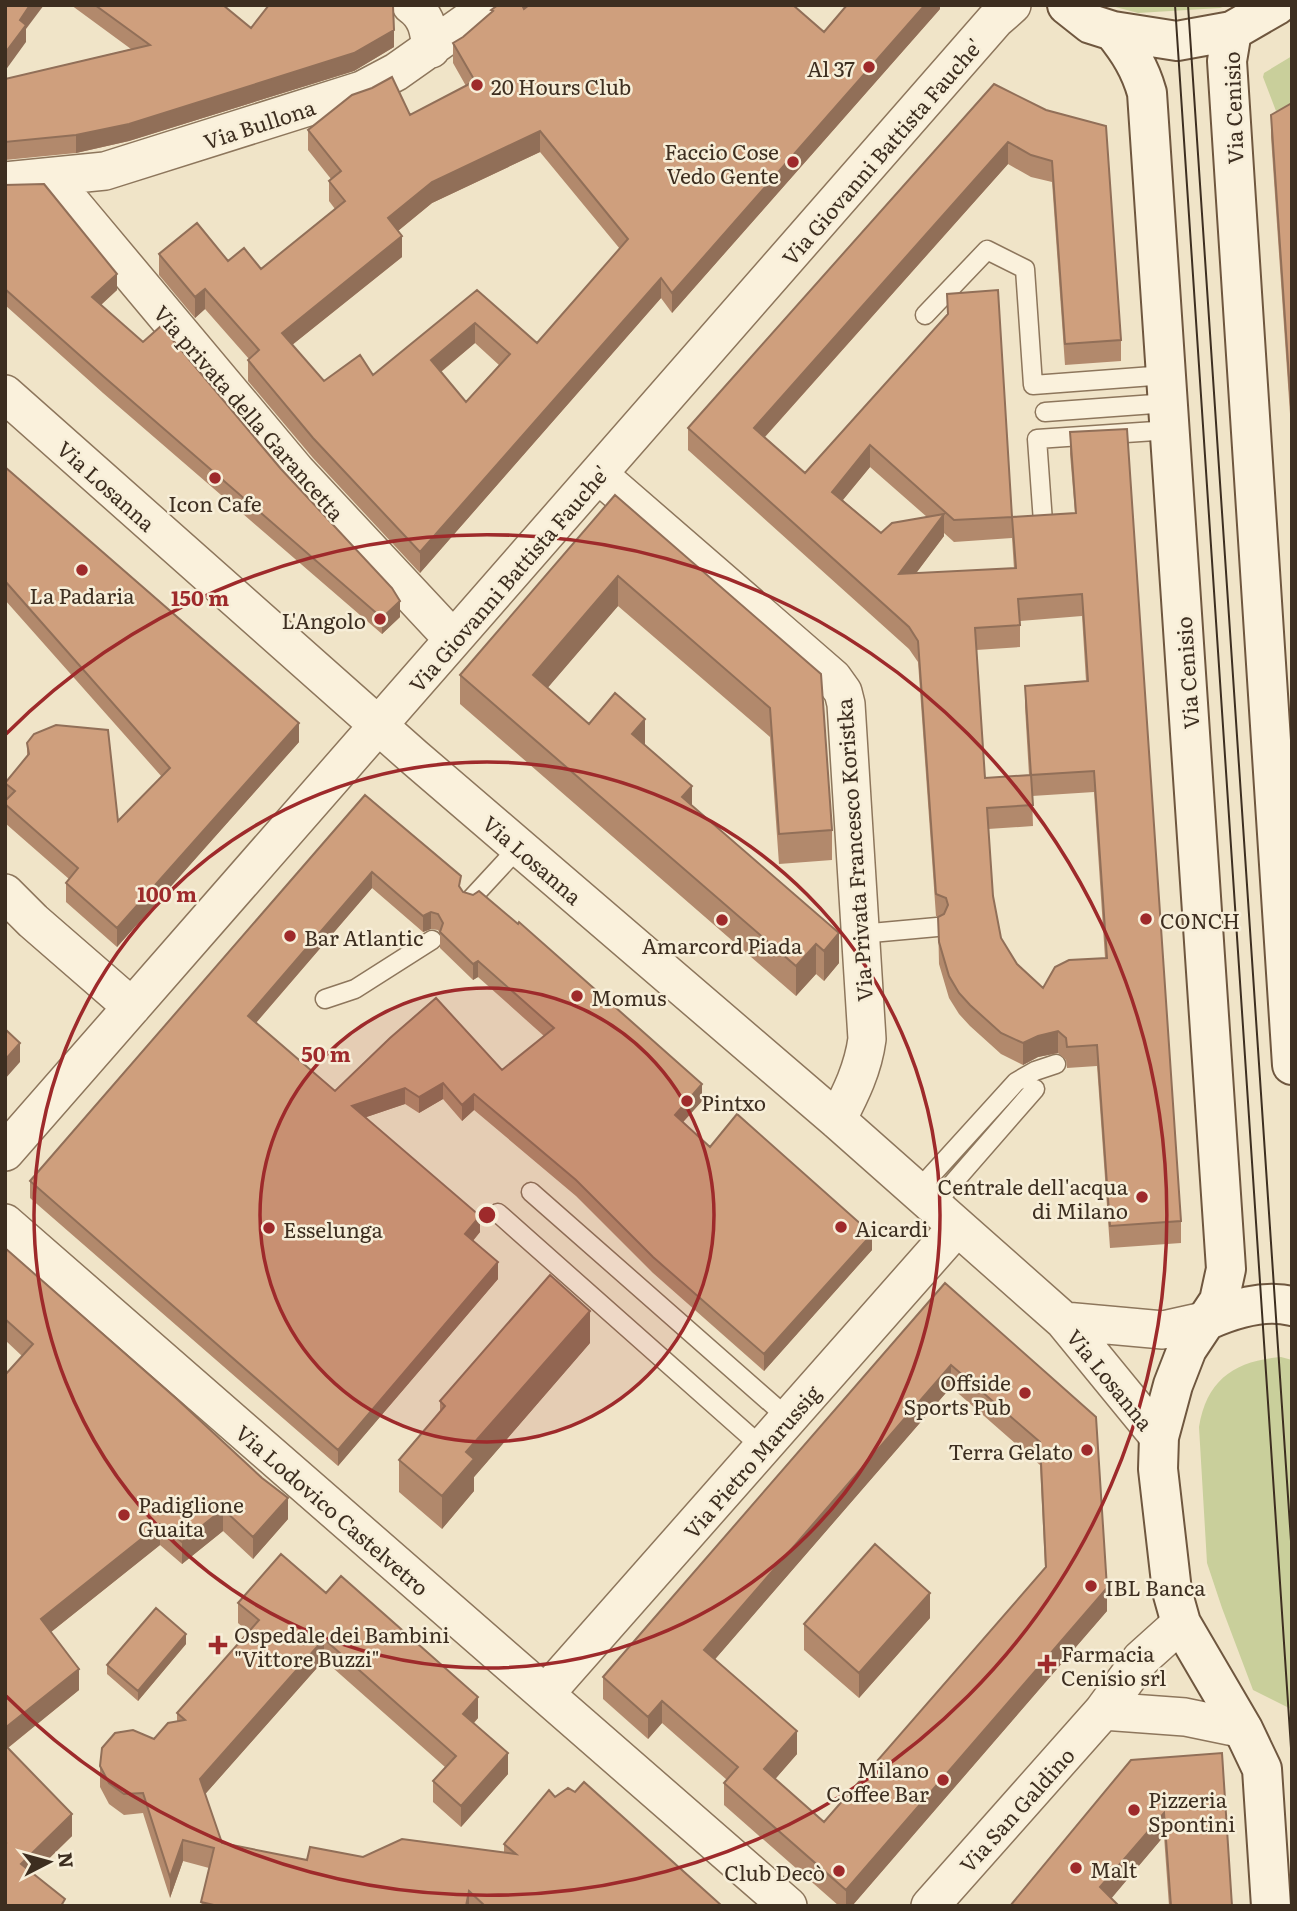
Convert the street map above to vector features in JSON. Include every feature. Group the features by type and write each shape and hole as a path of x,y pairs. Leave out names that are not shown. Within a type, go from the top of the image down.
{"main road":[{"path":"1067,5 1091,24 1113,31 1177,41 1191,41 1232,31 1277,5"},
{"name":"Via Cenisio","path":"1113,31 1131,53 1147,93 1226,1269 1219,1301 1187,1349 1173,1385 1158,1437 1158,1469 1172,1591 1181,1623 1243,1729"},
{"name":"Via Cenisio","path":"1232,31 1227,61 1280,718 1292,1065"},
{"path":"1208,1320 1231,1310 1261,1304 1292,1306"},
{"path":"1243,1729 1262,1769 1271,1906"}],"street":[{"path":"411,5 420,11 429,27 431,49"},
{"name":"Via Bullona","path":"5,181 106,171 362,90 431,49 491,5"},
{"name":"Via Giovanni Battista Fauche'","path":"5,1152 995,20 1012,5"},
{"name":"Via privata della Garancetta","path":"54,177 65,195 297,472 453,639"},
{"name":"Via Losanna","path":"5,394 378,725 837,1120 1064,1321 1158,1437"},
{"name":"Via Privata Francesco Koristka","path":"598,474 833,678 843,692 846,704 867,1039 857,1081 837,1120"},
{"path":"5,893 33,921 132,1007"},
{"name":"Via Pietro Marussig","path":"545,1694 789,1418 936,1208"},
{"name":"Via Lodovico Castelvetro","path":"5,1223 788,1906"},
{"name":"Via Losanna","path":"1064,1321 1163,1330 1208,1320"},
{"name":"Via San Galdino","path":"930,1906 1103,1712 1141,1659 1181,1623"},
{"path":"1103,1712 1185,1717 1243,1729"}],"lane":[{"path":"925,315 987,250 1025,269 1033,385 1168,403"},
{"path":"1045,412 1168,403"},
{"path":"1043,523 1037,439 1168,403"},
{"path":"470,900 519,847"},
{"path":"860,934 937,927"},
{"path":"325,999 355,989 432,940"},
{"path":"936,1208 1016,1082 1035,1071 1056,1064"},
{"path":"936,1208 1035,1089"},
{"path":"531,1192 789,1418"},
{"path":"498,1213 763,1448"}],"green space":[{"path":"1108,5 1228,5 1220,8 1138,13"},
{"path":"1292,56 1292,104 1276,111 1263,77 1264,73"},
{"path":"1281,1357 1292,1360 1291,1709 1253,1690 1207,1563 1199,1427 1209,1396 1226,1376 1250,1363"}],"building":[{"path":"5,5 30,5 20,20 26,25 5,53"},
{"path":"95,5 223,5 251,28 269,5 392,5 394,30 354,53 129,124 76,135 5,142 5,79 150,45"},
{"path":"498,5 522,5 524,9 529,5 793,5 824,32 847,5 925,5 672,293 661,278 420,552 313,438 248,360 259,350 205,289 195,297 159,254 197,223 228,261 244,248 261,269 345,201 329,181 341,171 308,130 352,95 392,77 410,115 475,81 453,43 493,11 491,10","holes":["540,131 628,239 537,343 477,290 373,375 360,355 324,381 282,333 402,236 388,218 432,182","475,323 510,354 466,402 431,360"]},
{"path":"994,84 1046,110 1106,126 1121,340 1065,344 1052,161 1031,155 1008,142 754,428 805,473 948,314 947,294 998,290 1012,517 1076,513 1070,432 1127,429 1181,1221 1110,1226 1097,1045 1067,1047 1066,1038 1058,1031 1023,1043 1001,1033 959,993 949,976 939,942 938,917 944,914 948,905 946,898 936,894 918,641 909,627 688,428","holes":["870,445 954,520 1012,517 1016,568 899,574 944,514 892,523 881,533 832,492","1082,594 1088,681 1025,686 1031,775 985,778 975,628 1020,625 1018,599","1094,771 1107,958 1069,960 1055,967 1043,988 1017,964 1001,938 993,896 987,808 1033,805 1031,775"]},
{"path":"1292,103 1292,421 1271,115"},
{"path":"44,184 117,274 92,297 143,342 161,326 281,469 392,588 400,601 382,618 5,289 5,185"},
{"path":"5,467 299,723 117,928 66,883 78,868 5,804 15,791 5,783 29,754 27,743 34,734 56,725 108,730 118,821 170,768 5,581"},
{"path":"615,495 821,674 832,830 779,834 770,708 618,576 533,675 589,724 615,693 645,719 632,734 692,786 682,797 839,933 824,951 816,944 796,966 460,675"},
{"path":"365,795 461,876 459,886 463,892 473,895 479,891 518,924 519,922 702,1084 675,1115 710,1147 737,1114 872,1234 764,1354 653,1257 576,1180 474,1094 462,1105 443,1083 419,1097 405,1088 352,1106 480,1216 465,1234 498,1262 338,1450 30,1181","holes":["372,872 423,916 431,912 438,914 443,923 440,932 473,964 478,961 554,1028 502,1070 436,998 335,1091 248,1016"]},
{"path":"5,1029 20,1043 5,1060"},
{"name":"Padiglione Guaita","path":"5,1248 178,1400 262,1478 288,1498 253,1537 223,1509 182,1542 160,1524 41,1619 79,1669 5,1728 5,1375 33,1344 5,1319"},
{"path":"550,1275 590,1311 466,1452 474,1459 442,1496 399,1460 445,1406 440,1401"},
{"path":"945,1283 1096,1417 1107,1588 846,1890 724,1783 738,1767 662,1701 648,1717 603,1677","holes":["951,1365 1040,1442 1046,1567 824,1822 764,1769 797,1731 704,1650"]},
{"path":"875,1544 930,1593 859,1673 804,1624"},
{"path":"281,1554 326,1593 341,1576 478,1697 463,1714 508,1753 461,1806 433,1781 456,1756 324,1639 200,1779 222,1843 307,1860 310,1847 363,1857 402,1839 516,1854 504,1844 549,1790 555,1797 568,1788 575,1792 584,1782 722,1906 485,1906 469,1891 466,1906 218,1906 201,1902 214,1848 183,1840 170,1877 143,1793 124,1794 109,1783 100,1766 102,1748 115,1733 133,1730 154,1739 168,1723 185,1720 177,1713 259,1620 238,1603"},
{"path":"156,1608 186,1634 138,1691 107,1665"},
{"path":"5,1745 72,1814 21,1864 65,1899 61,1906 5,1906"},
{"path":"1222,1753 1232,1906 1171,1906 1164,1813 1100,1887 1119,1906 1010,1906 1131,1760"}],"tram line":[{"path":"1175,5 1292,1763"},
{"path":"1188,5 1292,1556"}],"place":[{"name":"Al 37","path":"869,67"},
{"name":"20 Hours Club","path":"477,85"},
{"name":"Faccio Cose Vedo Gente","path":"793,162"},
{"name":"Icon Cafe","path":"215,478"},
{"name":"La Padaria","path":"82,570"},
{"name":"L'Angolo","path":"380,619"},
{"name":"CONCH","path":"1146,919"},
{"name":"Amarcord Piada","path":"722,920"},
{"name":"Bar Atlantic","path":"290,936"},
{"name":"Momus","path":"577,996"},
{"name":"Pintxo","path":"687,1101"},
{"name":"Centrale dell'acqua di Milano","path":"1142,1197"},
{"name":"Aicardi","path":"841,1227"},
{"name":"Esselunga","path":"269,1228"},
{"name":"Offside Sports Pub","path":"1025,1393"},
{"name":"Terra Gelato","path":"1087,1450"},
{"name":"Padiglione Guaita","path":"124,1515"},
{"name":"IBL Banca","path":"1091,1586"},
{"name":"Ospedale dei Bambini \"Vittore Buzzi\"","path":"218,1645"},
{"name":"Farmacia Cenisio srl","path":"1047,1664"},
{"name":"Milano Coffee Bar","path":"943,1780"},
{"name":"Pizzeria Spontini","path":"1134,1810"},
{"name":"Malt","path":"1076,1868"},
{"name":"Club Decò","path":"839,1871"}]}
